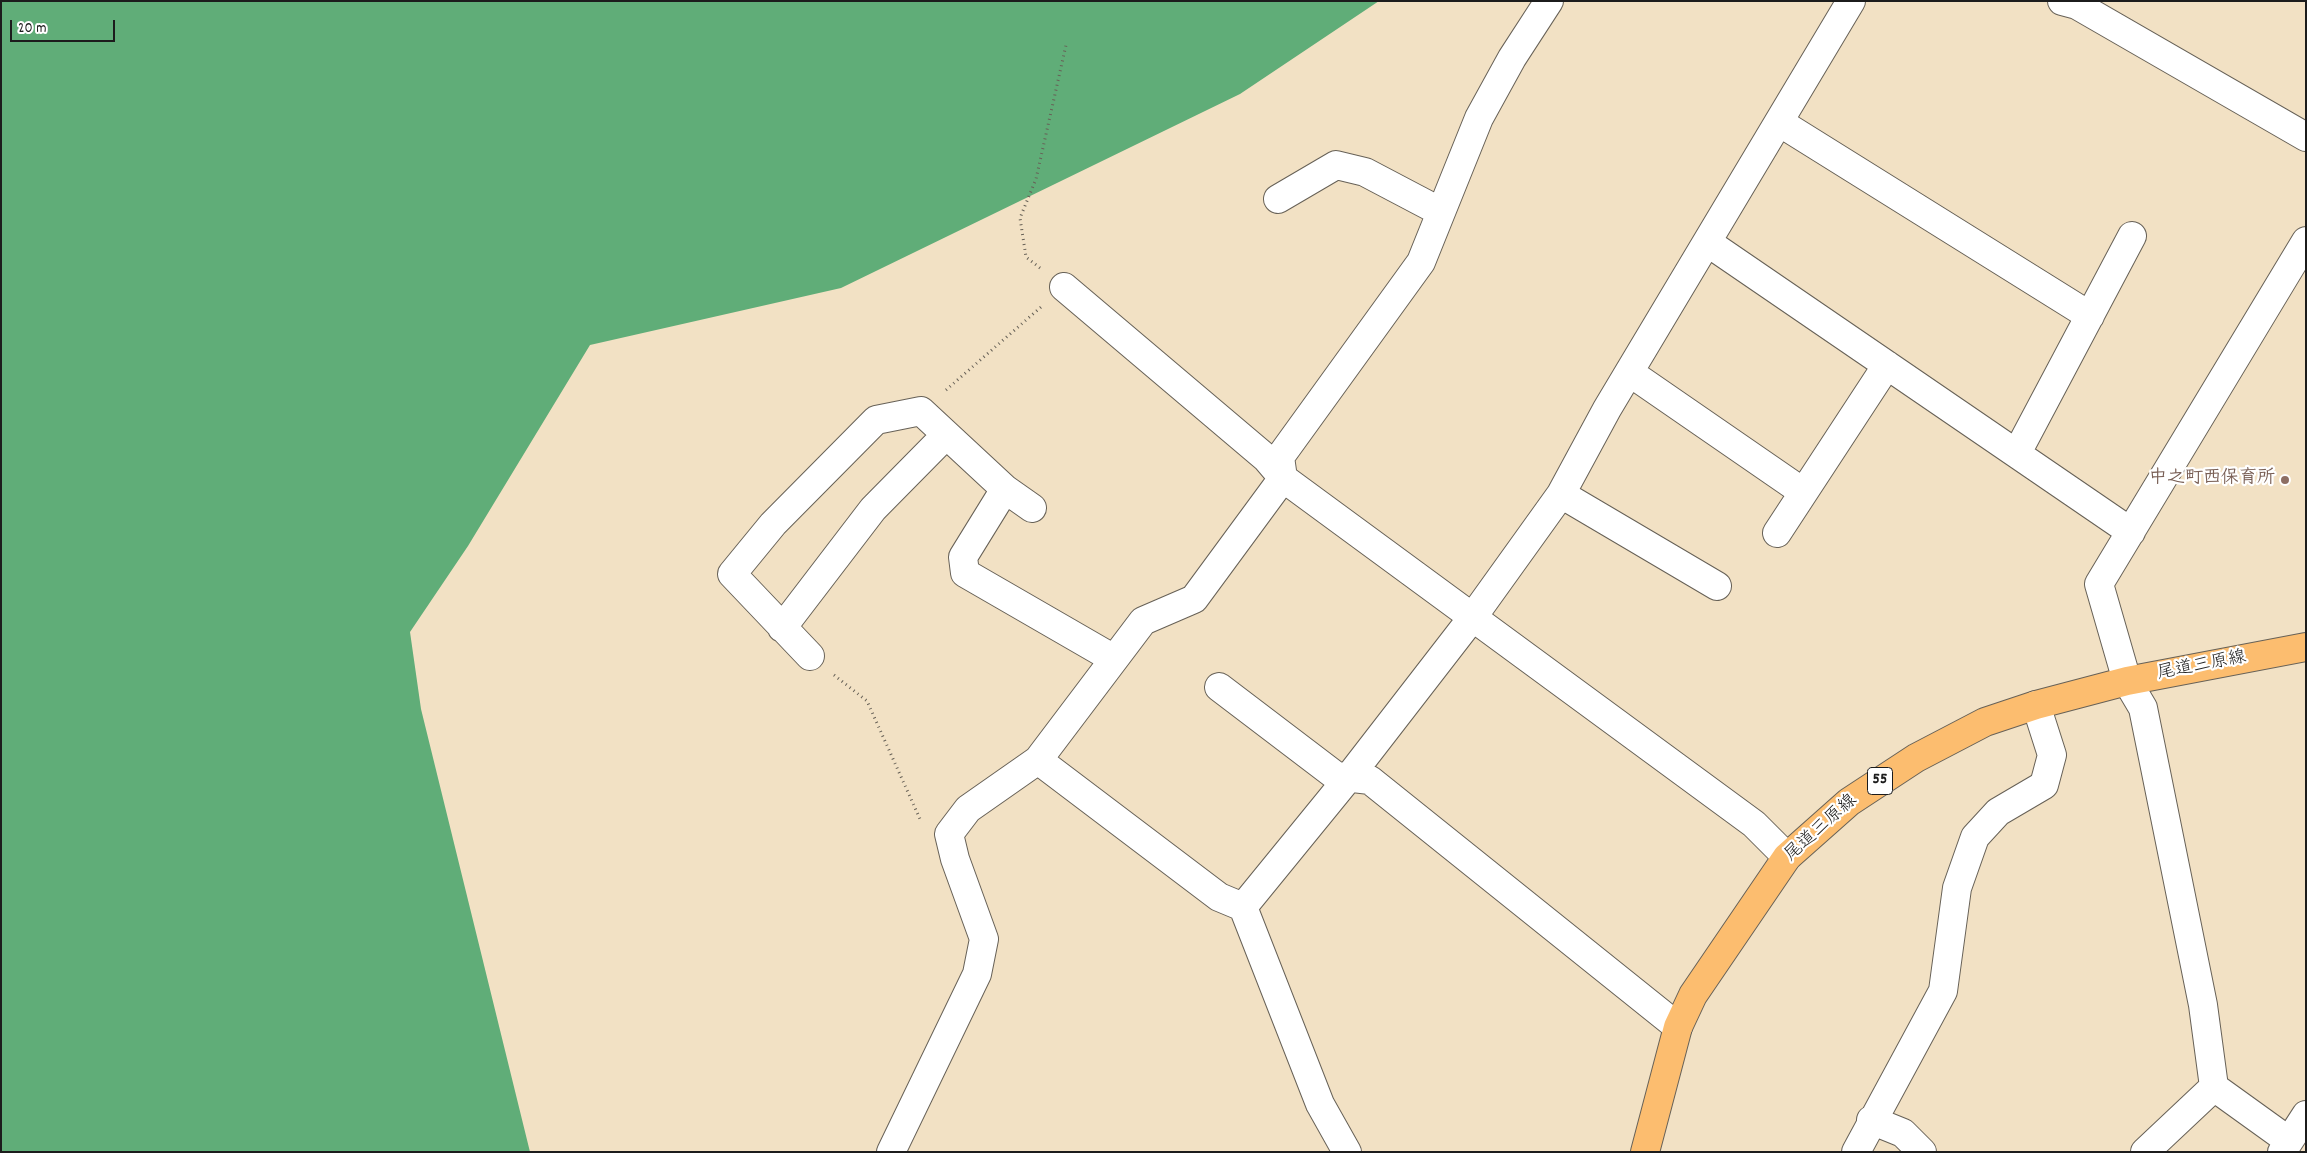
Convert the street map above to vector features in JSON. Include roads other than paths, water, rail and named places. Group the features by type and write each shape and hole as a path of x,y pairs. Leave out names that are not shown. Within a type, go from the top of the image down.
{"main road":[{"name":"尾道三原線","path":"1645,1152 1678,1027 1694,995 1787,857 1849,802 1916,758 1985,722 2036,705 2127,681 2306,647"}],"street":[{"path":"891,1152 977,974 984,939 955,858 949,834 968,809 1038,760 1143,620 1194,600 1283,478 1280,456 1421,262 1479,118 1512,58 1549,1"},
{"path":"1243,907 1350,777 1472,618 1562,494 1630,372 1851,1"},
{"path":"2072,3 2306,137"},
{"path":"1779,122 2090,316"},
{"path":"1278,199 1336,165 1365,172 1441,212"},
{"path":"2017,454 2132,236"},
{"path":"2306,241 2100,584 2127,681 2143,708 2203,1004 2214,1088 2286,1146 2306,1114"},
{"path":"1707,242 2131,532"},
{"path":"1064,287 1266,458 1283,478 1754,824 1787,857"},
{"path":"1777,533 1887,365"},
{"path":"1630,372 1803,492"},
{"path":"810,656 732,574 773,524 876,420 921,411 1005,489 1032,508"},
{"path":"782,628 873,510 946,435"},
{"path":"1005,489 963,557 965,573 1114,659"},
{"path":"1562,494 1717,586"},
{"path":"1219,687 1336,776 1370,780 1678,1027"},
{"path":"1856,1152 1871,1120 1943,991 1958,888 1975,837 1998,812 2044,785 2052,755 2036,705"},
{"path":"1038,760 1219,897 1243,907 1320,1104 1347,1152"},
{"path":"2145,1152 2214,1088"},
{"path":"1871,1120 1903,1132 1922,1152"}],"place":[{"name":"中之町西保育所","path":"2285,480"}]}
